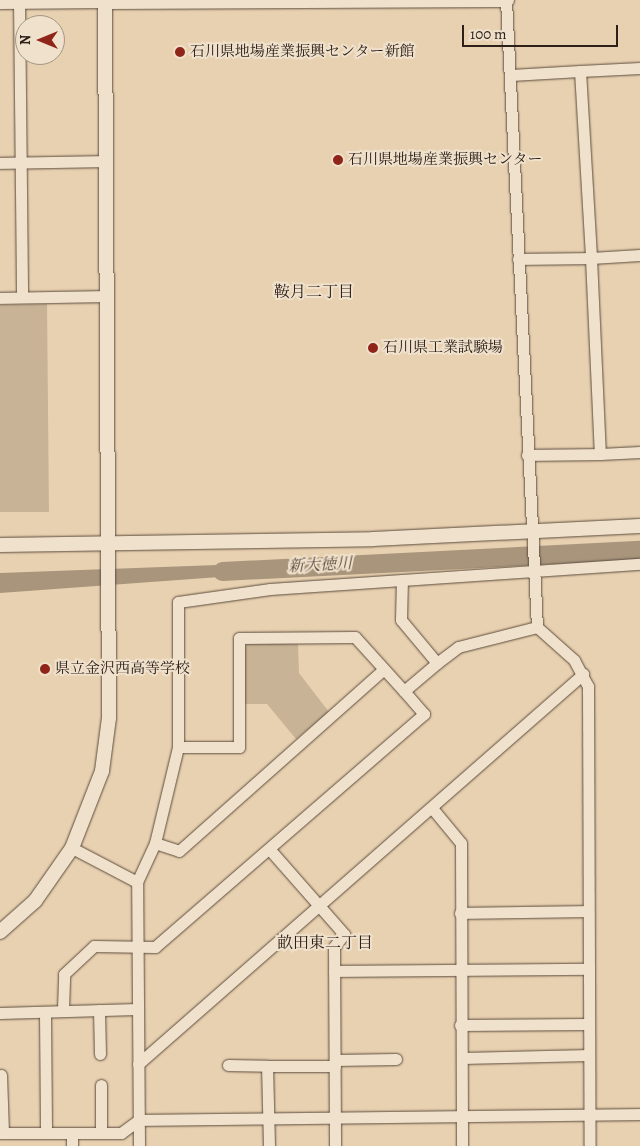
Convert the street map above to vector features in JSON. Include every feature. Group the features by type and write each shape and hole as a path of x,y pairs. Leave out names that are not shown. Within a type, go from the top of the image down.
{"street":[{"path":"0,3 506,0 511,75 532,566 537,626 583,674 588,686 587,911 590,1146"},
{"path":"0,932 34,900 72,848 102,771 109,718 110,600 104,296 106,1"},
{"path":"19,2 22,297"},
{"path":"511,75 640,68"},
{"path":"580,71 600,454"},
{"path":"0,162 105,161"},
{"path":"518,260 640,255"},
{"path":"0,298 104,296"},
{"path":"527,455 640,452"},
{"path":"0,545 532,533 640,526"},
{"path":"139,1146 137,882 155,843 178,747 178,602 270,589 402,580 532,566 640,564"},
{"path":"402,580 401,620 437,663"},
{"path":"404,691 458,647 537,626"},
{"path":"63,1009 64,974 94,946 156,947 270,851 424,714 355,637 239,638 239,747 178,747"},
{"path":"155,843 179,851 383,670"},
{"path":"138,1064 321,906 583,674"},
{"path":"432,808 461,843 460,1025 462,1146"},
{"path":"72,848 137,882"},
{"path":"270,851 344,934 334,947 335,1146"},
{"path":"460,913 587,911"},
{"path":"334,970 588,969"},
{"path":"0,1012 45,1013 63,1009 137,1009"},
{"path":"99,1010 100,1054"},
{"path":"45,1013 46,1133"},
{"path":"460,1025 588,1024"},
{"path":"462,1058 589,1056"},
{"path":"228,1065 267,1066 396,1059"},
{"path":"267,1066 269,1146"},
{"path":"1,1074 2,1133 121,1133 139,1120 462,1118 640,1114"},
{"path":"101,1085 101,1133"},
{"path":"72,1133 72,1146"}],"shaded area":[{"path":"47,304 49,512 0,512 0,305"},
{"path":"244,564 247,575 0,593 0,573"},
{"path":"249,643 298,643 299,673 329,712 296,739 267,704 244,704 244,648"}],"waterway":[{"name":"新大徳川","path":"222,571 640,550"}],"place":[{"name":"石川県地場産業振興センター新館","path":"180,52"},
{"name":"石川県地場産業振興センター","path":"338,160"},
{"name":"石川県工業試験場","path":"373,348"},
{"name":"県立金沢西高等学校","path":"45,669"}],"district":[{"name":"鞍月二丁目","path":"314,292"},
{"name":"畝田東二丁目","path":"325,943"}]}
